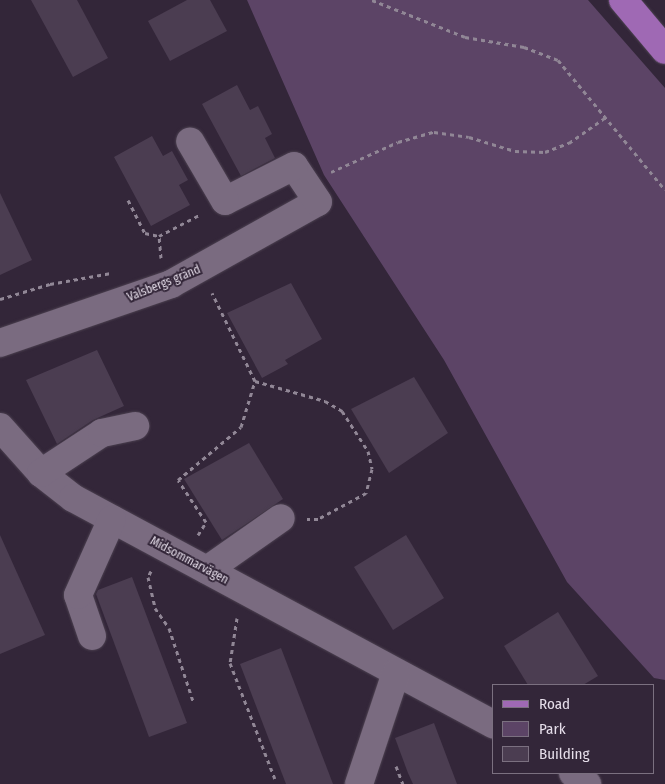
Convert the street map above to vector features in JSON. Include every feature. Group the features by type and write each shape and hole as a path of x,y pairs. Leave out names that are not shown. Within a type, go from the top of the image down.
{"main road":[{"path":"623,0 665,50"}],"street":[{"path":"190,141 225,201 294,166 318,202"},
{"name":"Valsbergs gränd","path":"0,343 171,284 318,202"},
{"path":"41,473 102,433 135,426"},
{"name":"Midsommarvägen","path":"0,427 41,473 73,498 492,724"},
{"path":"184,558 281,518"},
{"path":"92,636 78,595 112,519"},
{"path":"359,784 396,672"},
{"path":"574,774 587,784"}],"path":[{"path":"372,0 465,37 524,46 558,60 665,190"},
{"path":"318,202 327,174 398,142 434,132 469,137 515,151 545,152 569,143 606,117"},
{"path":"128,200 144,233 159,236 225,201"},
{"path":"159,236 161,257"},
{"path":"0,299 50,284 115,272"},
{"path":"193,701 169,628 155,608 148,576 184,558 206,522 178,480 241,427 255,381 223,315"},
{"path":"255,381 325,401 342,411 368,451 372,469 366,493 318,519 281,518"},
{"path":"245,591 230,663 275,779"},
{"path":"394,760 403,784"}],"green space":[{"path":"247,0 588,0 665,88 665,680 654,678 567,582 444,360 324,175"}],"building":[{"path":"31,0 77,0 108,58 73,77"},
{"path":"187,0 210,0 227,31 170,61 148,21"},
{"path":"237,85 250,110 258,106 272,134 265,138 275,158 241,176 202,104"},
{"path":"152,136 163,156 172,151 188,180 179,185 190,205 151,226 114,157"},
{"path":"0,193 32,260 0,275"},
{"path":"291,283 322,339 285,360 288,364 262,378 227,313"},
{"path":"97,350 124,406 93,420 57,444 26,380"},
{"path":"414,377 448,433 389,473 351,409"},
{"path":"249,443 283,499 222,540 184,479"},
{"path":"0,535 45,635 0,654"},
{"path":"406,535 444,598 393,630 354,567"},
{"path":"132,577 187,723 149,737 96,594 98,590"},
{"path":"558,612 598,676 585,684 527,684 504,646"},
{"path":"281,648 333,784 286,784 240,664"},
{"path":"434,723 457,784 413,784 408,773 395,738"}]}
